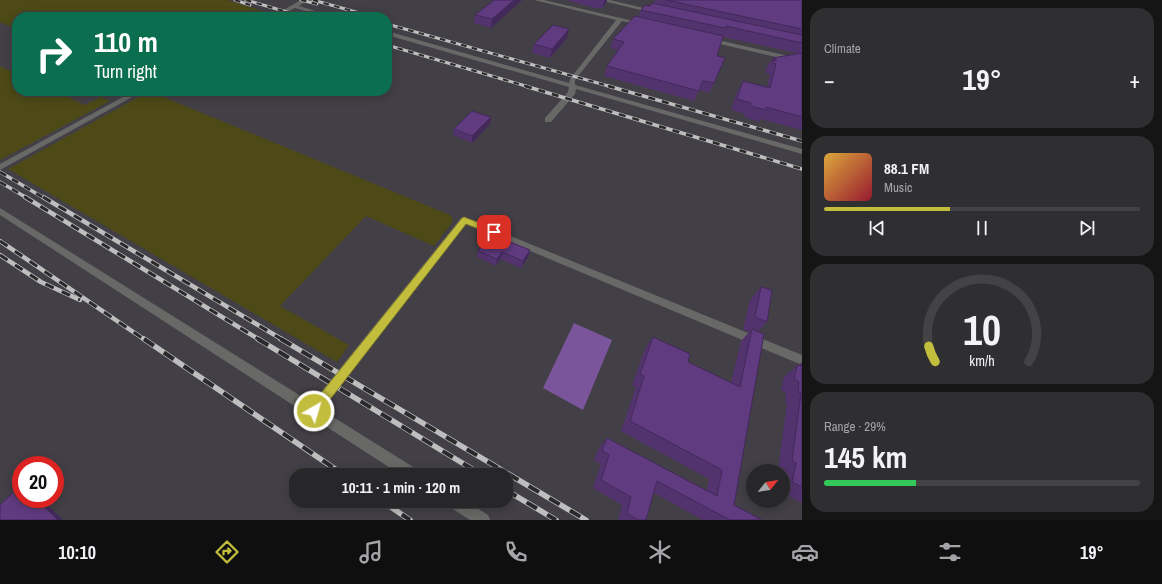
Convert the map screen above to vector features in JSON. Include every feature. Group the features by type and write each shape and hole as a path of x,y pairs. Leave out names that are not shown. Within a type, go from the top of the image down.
{"lane":[{"path":"283,12 305,0"},
{"path":"537,0 650,26"},
{"path":"602,0 658,12"},
{"path":"294,6 315,12"},
{"path":"548,120 572,92 572,80 620,19"},
{"path":"392,34 802,152"},
{"path":"703,38 802,61"},
{"path":"0,167 130,96"},
{"path":"0,211 402,468"},
{"path":"314,411 464,220 802,360"},
{"path":"464,508 483,520"}],"shaded area":[{"path":"0,0 802,0 802,520 0,520"},
{"path":"0,0 227,0 266,12 12,12 12,27 0,22"},
{"path":"0,66 12,72 12,96 65,96 85,105 101,97 110,101 0,160"},
{"path":"140,96 161,96 450,215 453,219 451,224 434,246 366,216 280,306 349,345 337,362 8,169"},
{"path":"574,323 612,340 583,410 543,388"}],"building":[{"path":"494,0 514,0 492,19 475,15"},
{"path":"666,0 802,0 802,29"},
{"path":"652,3 802,35 802,43 726,26 725,28 641,10 645,5 650,6"},
{"path":"635,16 723,36 717,56 725,58 714,83 703,81 699,91 607,66 624,42 613,39"},
{"path":"553,25 569,29 552,49 534,44"},
{"path":"802,53 802,117 766,107 766,110 750,106 751,103 737,99 743,81 770,88 776,64 772,61 777,60 773,58"},
{"path":"472,111 491,117 472,136 454,129"},
{"path":"490,234 530,250 523,261 502,252 497,259 478,251"},
{"path":"761,287 772,290 767,322 755,317"},
{"path":"752,329 764,334 734,505 762,520 730,520 657,481 646,520 638,520 627,513 631,497 601,480 609,455 602,450 607,438 717,496 722,470 630,421 644,376 640,374 653,337 690,354 688,362 740,387"},
{"path":"802,365 802,487 792,482 796,463 792,461 801,393 798,392 799,382 794,379 797,366"},
{"path":"12,494 12,508 45,508 58,520 0,520 0,505"}],"railway":[{"path":"235,0 250,5"},
{"path":"246,0 287,12"},
{"path":"301,0 317,4"},
{"path":"313,0 356,12"},
{"path":"392,25 612,87"},
{"path":"392,46 529,87"},
{"path":"525,86 802,169"},
{"path":"608,86 802,141"},
{"path":"0,172 44,198"},
{"path":"0,182 27,198"},
{"path":"25,197 260,340"},
{"path":"43,197 283,340"},
{"path":"0,241 145,340"},
{"path":"0,255 41,282 80,300"},
{"path":"144,339 334,468"},
{"path":"258,339 470,468"},
{"path":"281,339 586,520"},
{"path":"513,494 556,520"},
{"path":"392,508 410,520"}],"route":[{"path":"314,411 464,220 494,232"}]}
